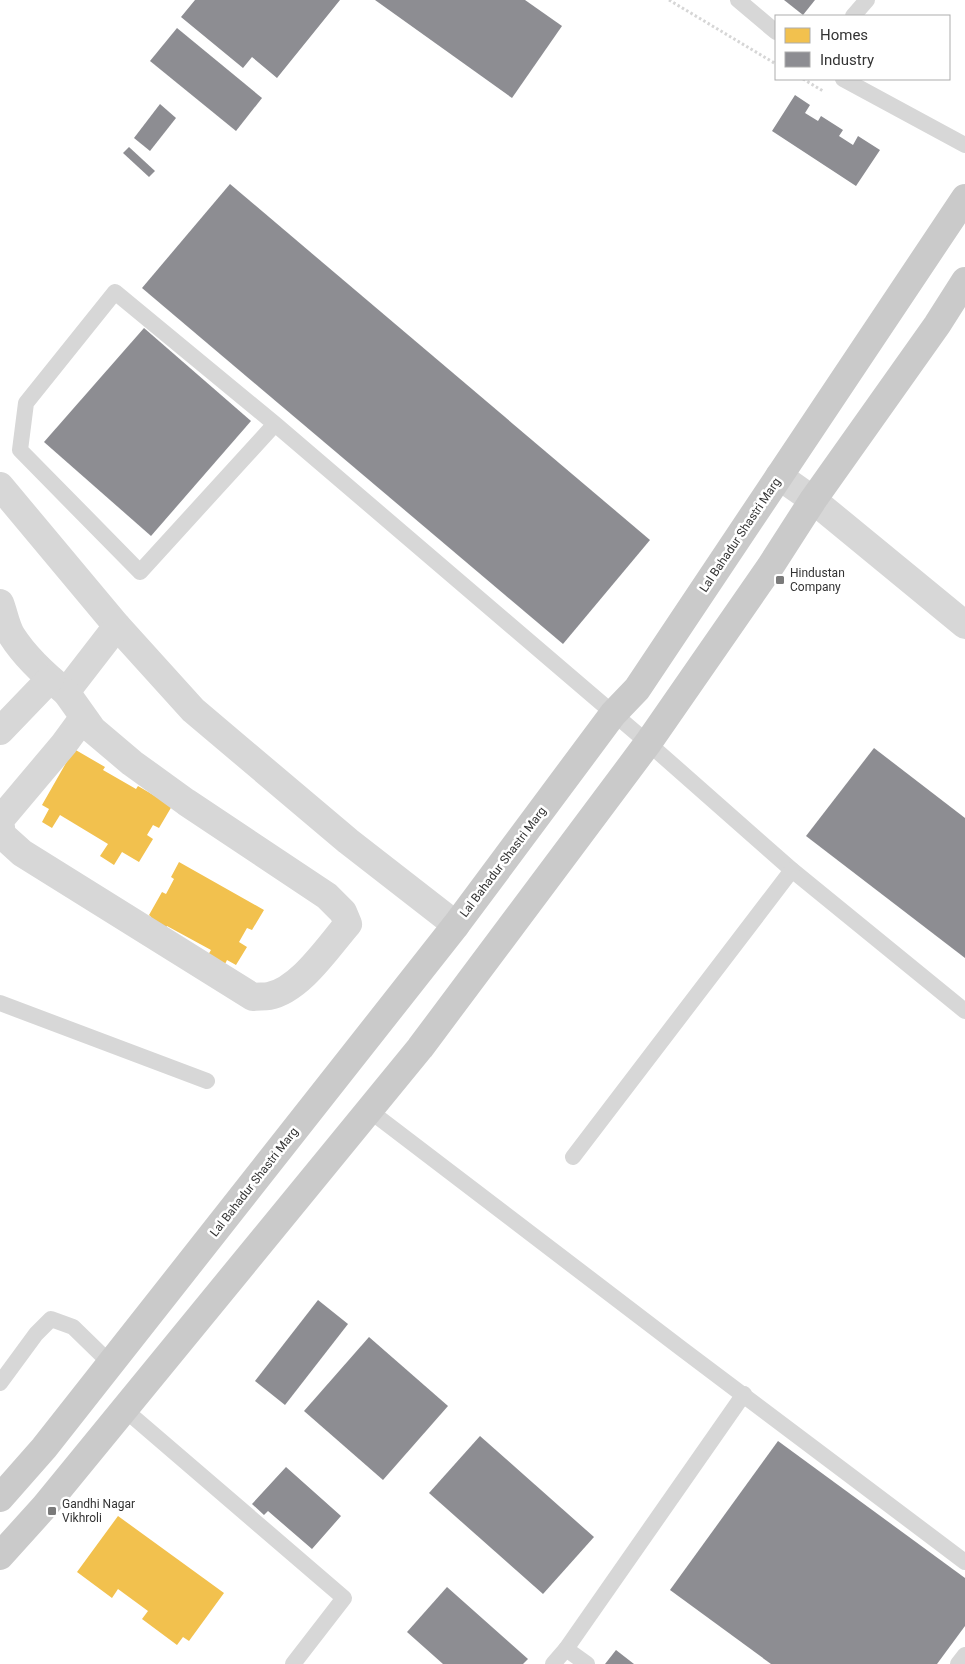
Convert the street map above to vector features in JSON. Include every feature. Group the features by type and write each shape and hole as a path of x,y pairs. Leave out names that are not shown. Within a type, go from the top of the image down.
{"main road":[{"name":"Lal Bahadur Shastri Marg","path":"0,1498 44,1448 111,1364 456,925 613,714 637,689 965,198"},
{"path":"0,1556 45,1506 420,1048 648,743 770,567 813,500 937,325 965,281"},
{"path":"44,1448 72,1473"}],"street":[{"path":"779,476 813,500 965,625"},
{"path":"0,486 117,626 193,710 348,841 456,925"},
{"path":"0,603 11,635 27,656 58,686 93,730 132,763 186,802 327,896 343,912 348,924 323,955 288,988 270,996 253,997 22,853 2,835 0,820 64,744 83,718"},
{"path":"0,731 58,686 117,626"}],"lane":[{"path":"738,0 775,31"},
{"path":"854,15 867,0"},
{"path":"845,80 965,145"},
{"path":"275,424 140,572 20,450 26,404 115,292 275,424 648,743 792,870 965,1011"},
{"path":"572,1156 792,870"},
{"path":"0,1003 207,1081"},
{"path":"370,1111 965,1562"},
{"path":"0,1383 36,1334 52,1319 73,1327 111,1364"},
{"path":"553,1664 744,1394"},
{"path":"124,1410 344,1598 293,1664"},
{"path":"566,1648 586,1664"},
{"path":"958,1664 965,1655"}],"path":[{"path":"669,0 775,63"}],"building: Homes":[{"path":"74,749 105,767 103,770 136,789 138,786 172,806 159,828 153,825 147,835 153,839 139,862 122,852 114,865 100,856 108,844 60,815 52,828 42,822 49,809 42,805"},
{"path":"179,862 264,910 252,930 247,928 239,942 247,947 236,965 227,960 222,970 205,960 211,950 167,926 162,933 146,924 162,892 166,894 174,879 171,877"},
{"path":"118,1516 224,1593 189,1641 183,1637 177,1645 142,1619 148,1611 118,1589 112,1598 77,1572"}],"building: Industry":[{"path":"195,0 340,0 277,78 252,57 243,68 181,17"},
{"path":"375,0 525,0 562,26 512,98"},
{"path":"784,0 815,0 803,15"},
{"path":"177,28 262,98 236,131 150,61"},
{"path":"795,95 810,105 805,113 818,121 821,116 843,130 839,136 853,145 858,136 880,150 856,186 772,131"},
{"path":"160,104 176,118 150,151 134,138"},
{"path":"129,147 155,171 149,177 123,153"},
{"path":"230,184 650,540 563,644 142,288"},
{"path":"144,328 251,421 151,536 44,442"},
{"path":"874,748 965,818 965,958 806,836"},
{"path":"318,1300 348,1324 285,1405 255,1381"},
{"path":"369,1337 448,1406 383,1480 304,1411"},
{"path":"480,1436 594,1537 543,1594 429,1493"},
{"path":"778,1441 965,1578 965,1626 937,1664 771,1664 670,1590"},
{"path":"286,1467 341,1516 312,1549 268,1511 264,1515 252,1504"},
{"path":"447,1587 528,1659 523,1664 443,1664 407,1632"},
{"path":"616,1650 634,1664 605,1664"}],"place":[{"name":"Hindustan Company","path":"780,580"},
{"name":"Gandhi Nagar Vikhroli","path":"52,1511"}]}
